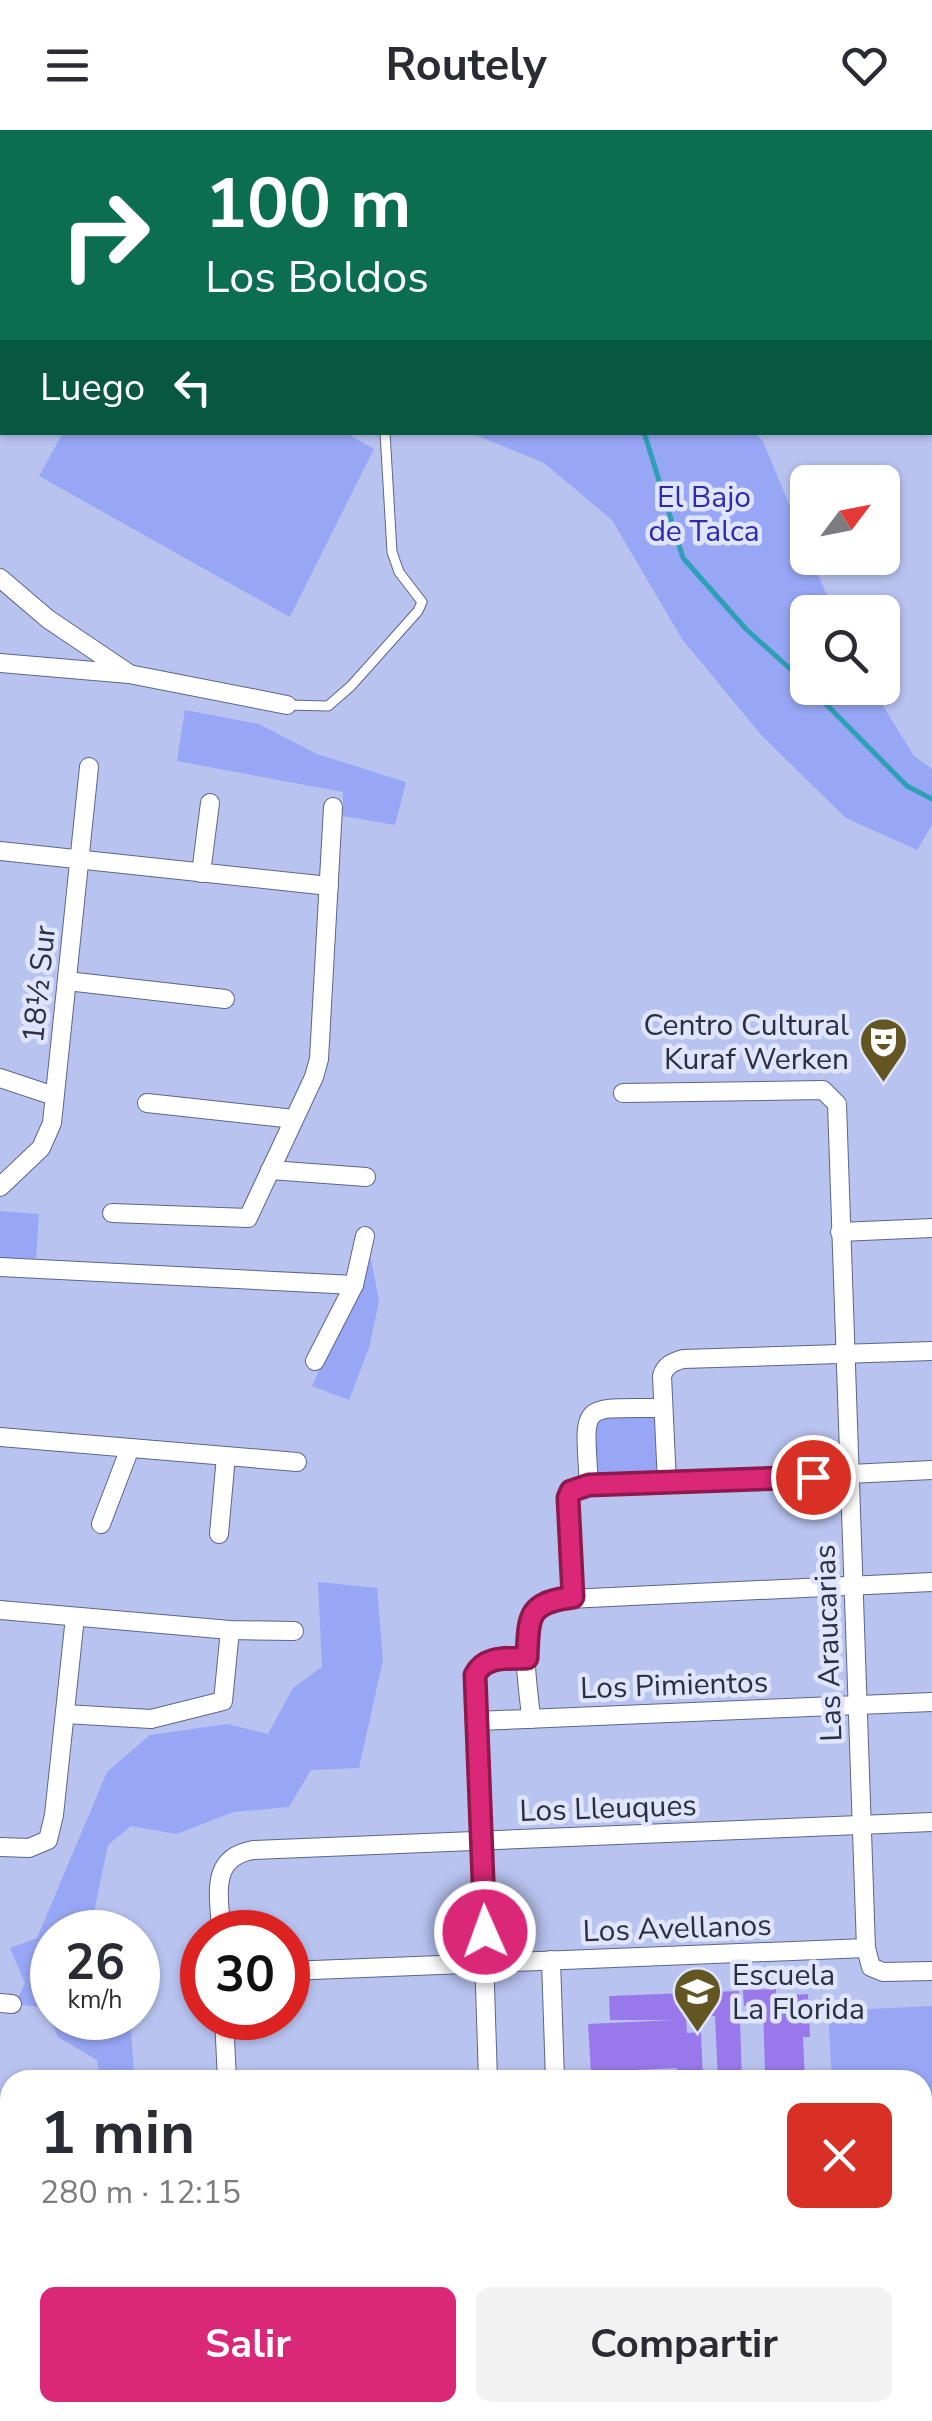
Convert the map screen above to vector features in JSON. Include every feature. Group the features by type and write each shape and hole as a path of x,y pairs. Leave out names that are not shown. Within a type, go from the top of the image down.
{"street":[{"path":"0,578 48,619 130,674"},
{"path":"0,663 130,674 288,705"},
{"name":"18½ Sur","path":"0,1186 34,1156 52,1123 89,767"},
{"path":"201,873 210,803"},
{"path":"112,1213 248,1218 314,1077 319,1058 334,807"},
{"path":"0,850 330,886"},
{"path":"67,981 226,1000"},
{"path":"0,1078 54,1096"},
{"name":"Las Araucarias","path":"623,1092 823,1090 834,1098 838,1110 866,1948"},
{"path":"148,1104 294,1118"},
{"path":"270,1170 366,1177"},
{"path":"840,1232 932,1228"},
{"path":"316,1361 354,1285 365,1236"},
{"path":"0,1266 354,1285"},
{"path":"667,1483 662,1408 664,1370 682,1359 932,1352"},
{"path":"580,1488 585,1424 592,1412 602,1408 662,1408"},
{"path":"0,1437 298,1462"},
{"path":"101,1524 130,1448"},
{"path":"219,1534 226,1456"},
{"path":"573,1597 568,1498 580,1488 932,1470"},
{"path":"532,1718 528,1624 538,1606 547,1600 932,1582"},
{"path":"0,1610 230,1630 294,1631"},
{"path":"0,1846 29,1848 48,1840 74,1617"},
{"path":"65,1714 151,1718 223,1701 230,1630"},
{"path":"488,2070 475,1675 480,1666 492,1660 527,1658"},
{"name":"Los Pimientos","path":"477,1721 932,1702"},
{"name":"Los Lleuques","path":"220,1910 219,1881 228,1860 254,1850 932,1822"},
{"path":"866,1948 870,1967 883,1972 932,1971"},
{"name":"Los Avellanos","path":"310,1970 866,1948"},
{"path":"551,1960 555,2070"},
{"path":"225,2040 227,2070"}],"lane":[{"path":"288,705 328,706 374,661 418,612 422,602 399,572 392,552 385,435"}],"green space":[{"path":"62,435 350,435 374,449 290,617 39,476"},
{"name":"El Bajo de Talca","path":"476,435 757,435 763,441 790,507 790,575 818,575 827,595 790,595 790,705 882,705 914,756 932,769 932,825 917,850 846,818 762,736 682,639 612,520 544,463"},
{"path":"185,710 259,724 317,754 406,782 395,825 343,816 343,792 177,761"},
{"path":"0,1211 39,1214 36,1258 0,1259"},
{"path":"371,1259 379,1301 369,1348 349,1400 312,1386"},
{"path":"662,1408 667,1483 589,1485 592,1412"},
{"path":"318,1582 377,1588 383,1660 359,1768 311,1770 289,1807 234,1812 176,1834 131,1826 108,1845 94,1910 49,1910 107,1772 150,1735 227,1724 268,1734 293,1688 322,1667"},
{"path":"30,1941 30,2006 15,2004 25,1983 10,1948"},
{"path":"932,2006 932,2070 831,2070 828,2011"},
{"path":"63,2040 132,2040 134,2070 98,2070 97,2060"}],"building":[{"path":"776,1989 776,1996 808,1994 810,2037 803,2037 805,2070 765,2070 763,2005 744,2006 743,1990"},
{"path":"739,1991 742,2070 718,2070 715,2016 686,2017 687,2033 701,2032 703,2070 591,2070 588,2024 674,2020 610,2020 609,1996"}],"waterway":[{"path":"645,435 683,558 746,629 790,669"},
{"path":"827,705 907,786 932,799"}],"place":[{"name":"Centro Cultural Kuraf Werken","path":"884,1084"},
{"name":"Escuela La Florida","path":"697,2034"}],"route":[{"path":"485,1932 475,1675 480,1666 492,1660 527,1658 528,1624 538,1606 547,1600 573,1597 568,1498 571,1491 589,1485 813,1477"}]}
